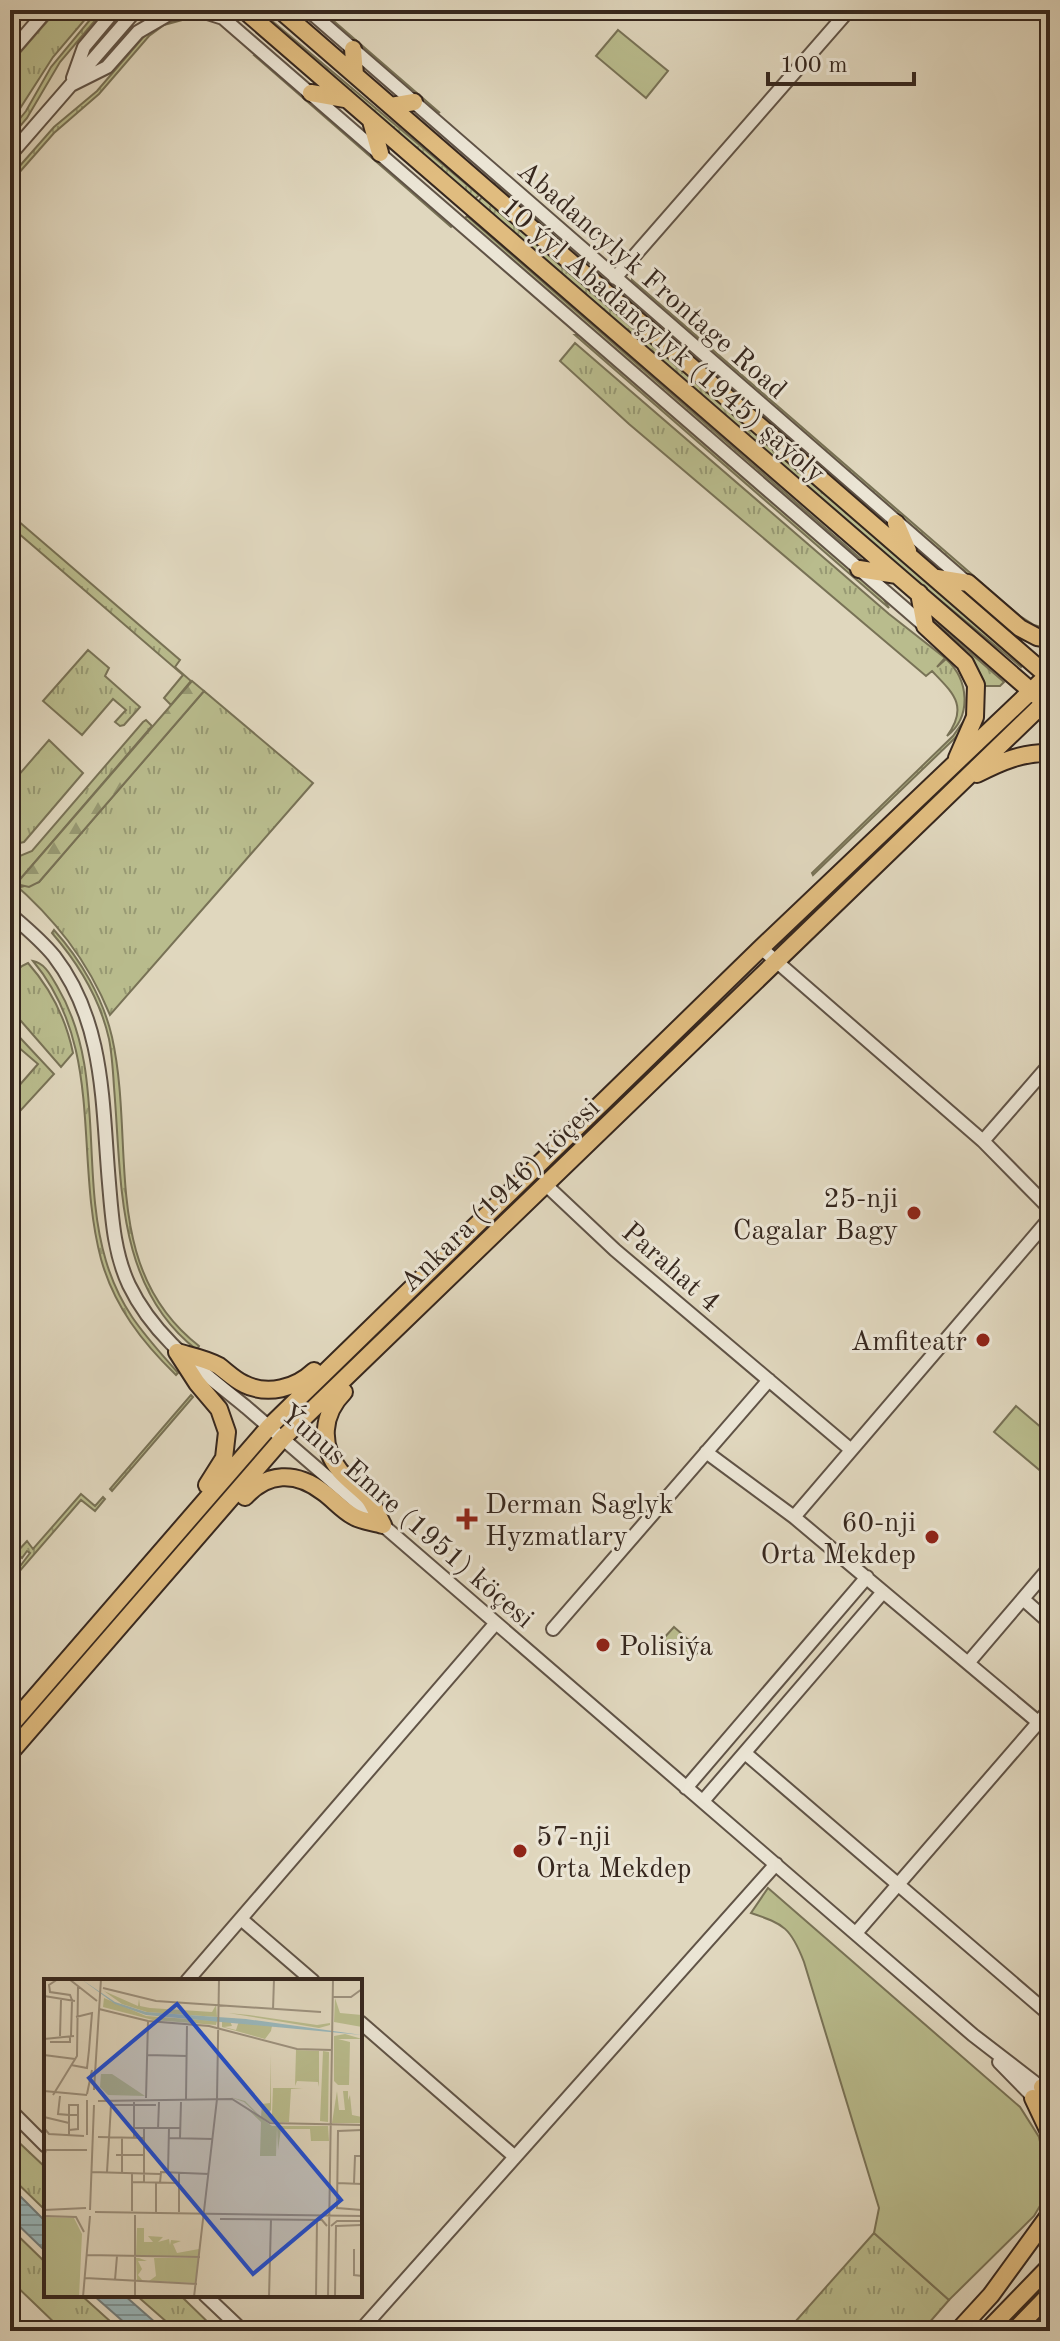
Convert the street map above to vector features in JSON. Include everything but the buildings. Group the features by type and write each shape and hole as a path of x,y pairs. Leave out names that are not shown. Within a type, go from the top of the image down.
{"main road":[{"name":"10 ýyl Abadançylyk (1945) şaýoly","path":"244,10 1048,703"},
{"name":"10 ýyl Abadançylyk (1945) şaýoly","path":"280,10 1049,675"},
{"path":"353,49 355,75"},
{"path":"311,93 348,100"},
{"path":"391,106 414,102"},
{"path":"370,119 380,153"},
{"path":"896,523 911,557"},
{"path":"859,569 899,576"},
{"path":"935,578 968,583 1020,628 1037,637 1050,639"},
{"path":"919,593 925,626 965,663 976,685 972,728 956,776"},
{"name":"Ankara (1946) köçesi","path":"10,1726 269,1427 356,1355 546,1185 777,962 1049,675"},
{"name":"Ankara (1946) köçesi","path":"10,1753 356,1355 761,948 956,776 1048,703"},
{"path":"956,776 1032,752 1050,753"},
{"path":"177,1352 216,1365 245,1384 268,1389 294,1385 332,1354 356,1355 358,1379 330,1409 325,1427 326,1439 336,1465 370,1499 383,1525"},
{"path":"177,1352 219,1409 227,1432 224,1458 207,1482 205,1499"},
{"path":"219,1511 235,1508 261,1482 282,1477 308,1483 354,1517 383,1525"},
{"path":"1044,2092 1050,2134"},
{"path":"958,2331 991,2295 1050,2214"},
{"path":"987,2331 1050,2266"},
{"path":"1014,2331 1050,2294"}],"street":[{"path":"10,53 47,10"},
{"path":"71,85 84,47 115,10"},
{"path":"10,155 136,10"},
{"path":"71,85 107,67 131,38 169,14 193,10 223,18 925,626"},
{"name":"Abadancylyk Frontage Road","path":"308,10 968,583"},
{"path":"615,278 849,10"},
{"name":"Ýunus Emre (1951) köçesi","path":"10,914 55,957 75,988 87,1016 99,1067 111,1209 119,1257 142,1308 177,1352 283,1438 973,2035 1044,2092 1050,2114"},
{"path":"761,948 983,1141 1050,1209"},
{"path":"983,1141 1048,1071"},
{"name":"Parahat 4","path":"546,1185 615,1250 850,1449"},
{"path":"794,1517 1050,1218"},
{"path":"553,1629 769,1380"},
{"path":"706,1452 794,1517 1038,1722"},
{"path":"968,1663 1050,1567"},
{"path":"686,1788 867,1577"},
{"path":"703,1801 883,1592"},
{"path":"1023,1599 1050,1623"},
{"path":"189,1979 495,1624"},
{"path":"856,1933 1050,1709"},
{"path":"745,1753 1050,2015"},
{"path":"360,2331 776,1864"},
{"path":"241,1919 311,1979"},
{"path":"362,2024 515,2157"},
{"path":"10,2110 44,2144"},
{"path":"207,2297 243,2331"}],"green space":[{"path":"57,10 93,10 53,57 10,124 10,64"},
{"path":"98,10 104,10 60,62 27,118 10,138 10,131 26,111 51,67"},
{"path":"255,10 259,10 479,195 475,199"},
{"path":"315,10 321,10 440,113 423,103"},
{"path":"186,16 186,19 164,25 149,36 99,94 54,133 10,183 10,177 54,127 97,91 146,34 163,21"},
{"path":"618,30 668,71 646,98 596,56"},
{"path":"255,56 258,56 454,224 451,227"},
{"path":"496,182 892,525 896,533 493,185"},
{"path":"482,197 1023,664 1021,667 831,510 478,202"},
{"path":"467,216 868,565 863,564 464,219"},
{"path":"632,280 1020,616 1044,628 1043,632 1017,619 632,286"},
{"path":"575,335 581,335 882,596 889,608"},
{"path":"575,343 889,614 945,658 937,667 946,659 959,677 964,698 961,718 947,736 954,725 957,708 952,693 940,679 932,671 926,676 629,424 560,361"},
{"path":"10,514 180,660 175,667 191,681 171,705 164,698 183,675 10,526"},
{"path":"930,618 1004,682 1000,686 983,686 973,661 931,624"},
{"path":"88,650 109,668 105,676 140,707 120,726 115,722 126,710 113,699 82,735 43,701"},
{"path":"192,681 204,691 39,882 29,887 16,884"},
{"path":"204,691 313,783 110,1015 91,976 68,941 41,909 10,880 10,852 20,856 32,851 143,722 146,720 152,726 16,884 21,887 39,882"},
{"path":"968,706 971,706 962,729 955,738 813,875 953,736 965,719"},
{"path":"49,740 83,773 20,843 10,836 10,785"},
{"path":"54,930 90,980 112,1037 119,1078 127,1203 134,1242 147,1280 168,1315 199,1346 197,1350 170,1324 151,1295 137,1264 122,1194 109,1039 94,996 71,957 52,933"},
{"path":"33,961 44,967 57,986 72,1018 82,1052 98,1227 112,1279 135,1322 178,1373 176,1375 152,1350 121,1308 101,1259 93,1220 79,1066 70,1030 55,994"},
{"path":"28,963 44,983 66,1028 73,1053 61,1067 10,1012 13,977"},
{"path":"10,1027 54,1074 10,1122 10,1096 38,1064 10,1040"},
{"path":"191,1395 193,1397 112,1491 110,1489"},
{"path":"1016,1406 1050,1435 1050,1464 1043,1473 994,1432"},
{"path":"81,1494 95,1506 103,1497 105,1499 95,1511 81,1500 15,1573 30,1553 27,1551 22,1558 16,1553 27,1541 33,1549"},
{"path":"674,1627 700,1650 690,1661 663,1639"},
{"path":"768,1888 1020,2107 1039,2137 1050,2189 1034,2216 949,2300 874,2233 879,2208 804,1962 785,1929 751,1913"},
{"path":"10,2134 44,2166 44,2209 10,2176"},
{"path":"10,2228 44,2261 44,2297 83,2297 121,2331 63,2331 10,2280"},
{"path":"874,2233 949,2300 922,2331 787,2331"},
{"path":"138,2297 182,2297 217,2331 177,2331"}],"water":[{"path":"10,2186 44,2220 44,2250 10,2217"},
{"path":"95,2297 126,2297 165,2331 134,2331"}],"place":[{"name":"25-nji Cagalar Bagy","path":"914,1213"},
{"name":"Amfiteatr","path":"983,1340"},
{"name":"Derman Saglyk Hyzmatlary","path":"467,1519"},
{"name":"60-nji Orta Mekdep","path":"932,1537"},
{"name":"Polisiýa","path":"603,1645"},
{"name":"57-nji Orta Mekdep","path":"520,1851"}]}
